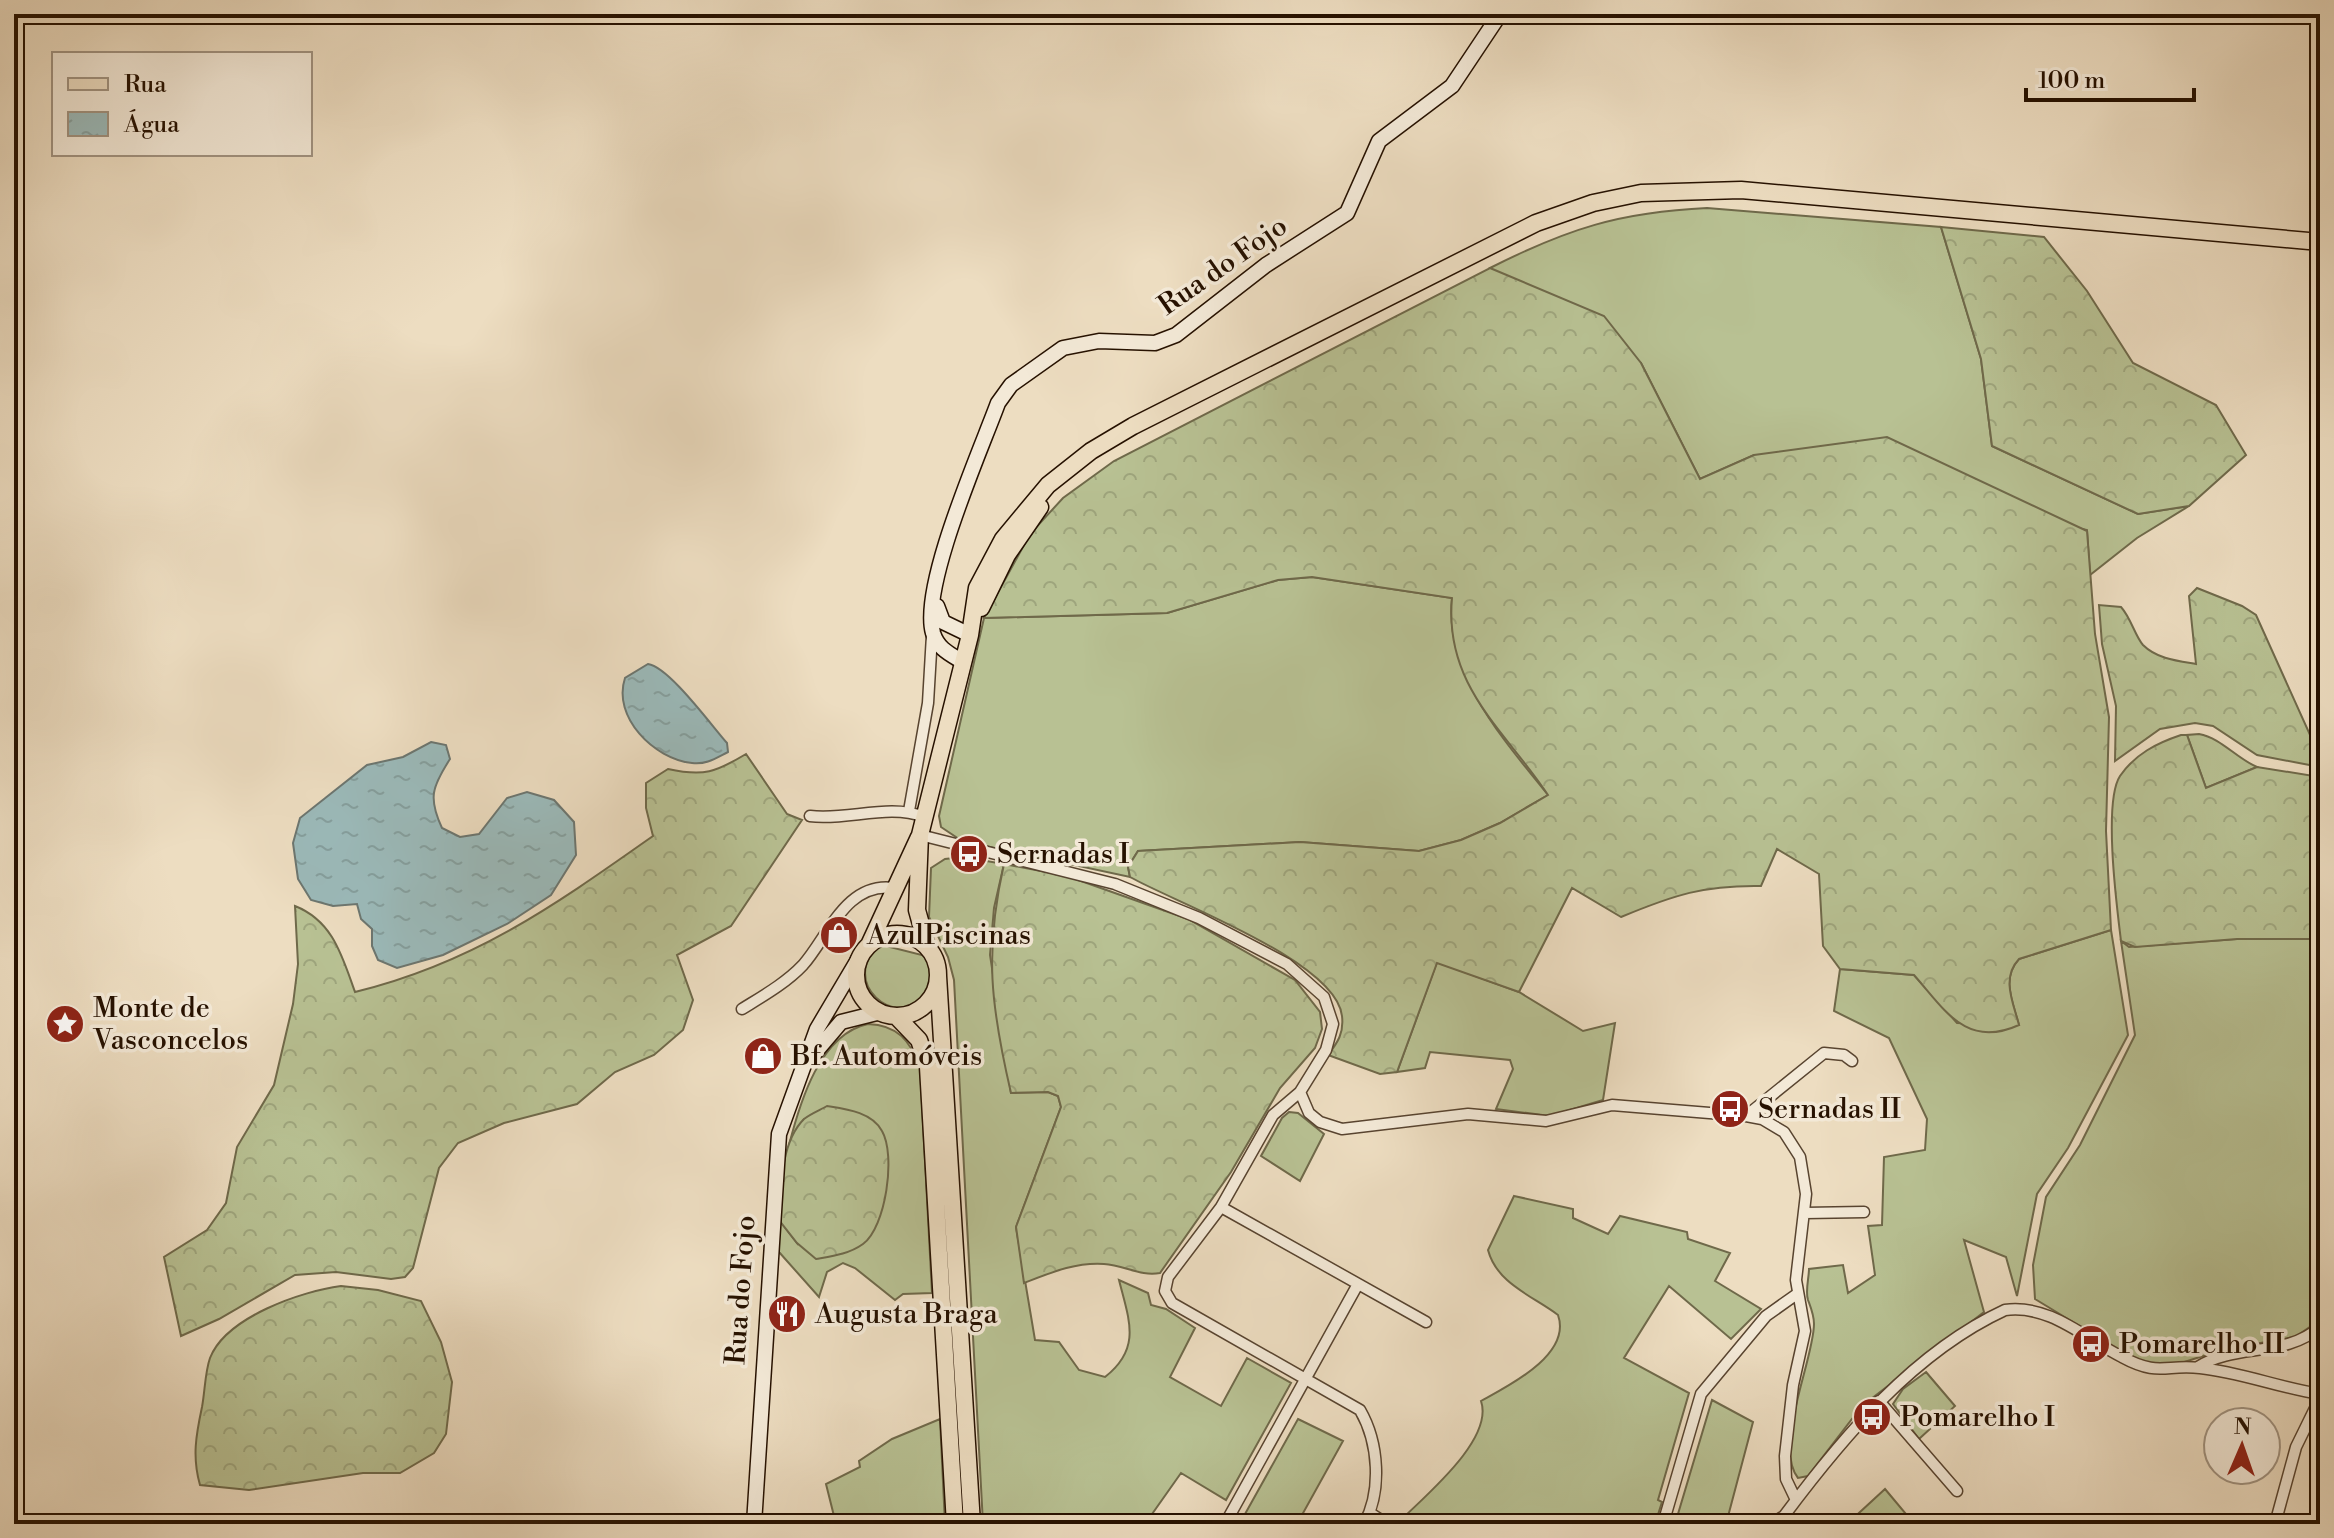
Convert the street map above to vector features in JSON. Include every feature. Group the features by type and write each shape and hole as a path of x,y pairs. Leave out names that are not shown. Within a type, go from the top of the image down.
{"main road":[{"name":"Rua do Fojo","path":"932,631 939,568 998,403 1011,385 1063,348 1099,341 1155,343 1176,335 1266,265 1347,213 1379,141 1452,86 1500,14"},
{"path":"972,1524 938,976 917,910 920,835 916,814 963,662 977,588 991,557 1031,502 1091,451 1507,237 1593,203 1669,190 1741,190 2320,242"},
{"path":"970,635 997,573 1036,512 1059,487 1097,459 1514,243 1590,213 1646,202 1710,198 2320,252"},
{"path":"934,598 943,622 970,635"},
{"path":"932,631 940,648 963,662"},
{"path":"920,835 864,952 857,984 870,1006 889,1014 919,1040 928,1067 955,1524"},
{"path":"864,952 892,934 905,934 927,946"},
{"name":"Rua do Fojo","path":"754,1524 779,1134 783,1115 817,1029 864,952"},
{"path":"889,1014 909,1014 930,1000 938,976"},
{"name":"Rua do Fojo","path":"805,1065 841,1022 889,1014"}],"street":[{"path":"810,816 839,818 916,814 932,631"},
{"path":"920,835 1115,884 1199,918 1287,964 1324,997 1333,1024 1326,1050 1300,1092 1273,1115 1221,1207 1168,1277 1167,1298 1354,1405 1365,1419 1376,1474 1370,1513 1364,1524"},
{"path":"742,1009 803,964 830,923 849,905 874,890 894,888"},
{"path":"1746,1116 1824,1053 1844,1055 1852,1061"},
{"path":"1300,1092 1309,1113 1320,1122 1342,1129 1468,1114 1546,1121 1612,1105 1746,1116 1774,1124 1794,1144 1804,1174 1805,1213 1797,1294 1805,1331 1793,1385 1785,1456 1786,1479 1796,1500"},
{"path":"1221,1207 1426,1322"},
{"path":"1805,1213 1864,1212"},
{"path":"1225,1524 1358,1284"},
{"path":"1663,1524 1701,1394 1766,1316 1797,1294"},
{"path":"1771,1524 1784,1516 1879,1401 1967,1333 1994,1315 2016,1308 2045,1312 2121,1357 2149,1369 2198,1367 2320,1396 2296,1447 2275,1524"},
{"path":"2198,1367 2222,1354 2289,1344 2320,1327"},
{"path":"1879,1401 1957,1491"},
{"path":"1370,1513 1387,1524"},
{"path":"1784,1516 1798,1524"},
{"path":"1891,1524 1934,1523"}],"green space":[{"path":"1707,208 1941,227 1981,359 1992,446 2138,514 2189,506 2137,538 2090,575 2087,530 1754,455 1700,479 1641,363 1490,268 1570,233 1620,218"},
{"path":"1941,227 2044,237 2087,291 2133,363 2216,405 2246,455 2189,506 2138,514 1992,446 1981,359"},
{"path":"1490,268 1604,316 1641,363 1700,479 1754,455 1887,437 2087,531 2095,634 2109,717 2106,831 2111,930 2019,959 2010,982 2019,1025 2001,1031 1971,1029 1947,1013 1914,975 1840,969 1823,946 1819,874 1777,849 1761,886 1723,887 1690,893 1621,917 1572,888 1519,992 1437,963 1397,1072 1380,1074 1328,1055 1340,1037 1342,1016 1333,995 1313,975 1250,935 1130,877 1128,867 1138,851 1300,842 1419,851 1461,840 1500,823 1548,795 1480,705 1467,682 1457,657 1452,629 1452,598 1312,577 1278,580 1167,613 984,618 1030,534 1063,498 1114,461"},
{"path":"1312,577 1452,598 1452,626 1457,653 1467,679 1496,729 1548,795 1500,823 1461,840 1419,851 1300,842 1138,851 1128,867 1130,877 962,841 941,827 939,816 984,618 1167,613 1278,580"},
{"path":"2197,588 2256,615 2320,757 2320,767 2257,755 2213,726 2195,723 2160,729 2115,761 2116,706 2102,644 2099,605 2121,607 2140,641 2149,650 2168,659 2196,664 2189,596"},
{"path":"2199,734 2257,767 2206,788 2187,735"},
{"path":"2187,735 2206,788 2257,767 2320,777 2320,939 2237,939 2135,947 2121,941 2112,831 2115,789 2120,776 2140,755"},
{"path":"746,754 787,814 802,820 731,926 677,955 693,1000 683,1030 654,1055 615,1072 577,1104 504,1123 458,1143 439,1168 413,1268 405,1277 391,1279 336,1272 295,1275 219,1319 181,1336 164,1257 207,1230 226,1203 237,1147 274,1085 293,1004 298,964 295,906 327,930 355,992 398,980 476,948 512,929 653,836 646,808 646,783 668,769 701,773"},
{"path":"963,857 1004,864 994,908 990,955 1011,1093 1048,1092 1058,1096 1061,1107 1016,1227 1035,1340 1059,1342 1079,1370 1105,1377 1124,1355 1130,1333 1119,1280 1148,1293 1151,1305 1166,1309 1195,1328 1170,1377 1221,1406 1247,1358 1291,1383 1226,1500 1181,1473 1145,1524 983,1524 954,980 948,957 929,917 931,868 945,859"},
{"path":"1004,864 1067,876 1188,919 1295,980 1320,1012 1322,1029 1315,1048 1280,1088 1231,1172 1160,1273 1093,1264 1063,1269 1024,1283 1016,1227 1061,1107 1058,1096 1048,1092 1011,1093 992,979 994,925"},
{"path":"2111,930 2128,1035 2068,1148 2037,1194 2017,1296 2006,1257 1964,1240 1984,1312 1862,1406 1808,1476 1798,1478 1792,1464 1790,1446 1814,1324 1807,1296 1809,1269 1843,1265 1848,1293 1875,1275 1868,1226 1882,1225 1884,1157 1925,1150 1927,1119 1889,1038 1834,1011 1840,969 1914,975 1957,1023 2019,1025 2010,982 2019,959"},
{"path":"2237,939 2320,939 2320,1320 2295,1337 2225,1349 2175,1365 2147,1363 2129,1356 2035,1299 2033,1265 2046,1197 2080,1145 2135,1035 2121,941 2129,947"},
{"path":"882,945 926,956 930,983 914,1004 901,1008 887,1005 868,986 865,972 869,958"},
{"path":"1437,962 1519,992 1583,1031 1615,1023 1603,1100 1550,1116 1496,1109 1513,1069 1510,1060 1430,1052 1425,1068 1397,1072"},
{"path":"868,1024 887,1027 902,1036 920,1067 932,1293 903,1294 895,1300 855,1268 843,1263 827,1272 819,1297 779,1252 779,1220 797,1243 804,1119 789,1145 806,1090 825,1055 851,1030"},
{"path":"827,1106 858,1112 878,1125 886,1142 888,1173 883,1207 871,1235 852,1250 816,1259 797,1243 779,1220 780,1195 786,1153 796,1129 806,1117"},
{"path":"1289,1112 1298,1113 1324,1134 1300,1181 1261,1156 1282,1118"},
{"path":"1514,1196 1573,1209 1573,1218 1608,1234 1620,1216 1687,1232 1688,1239 1730,1253 1715,1281 1761,1309 1731,1339 1669,1286 1624,1358 1689,1393 1658,1500 1662,1502 1655,1524 1406,1524 1402,1519 1468,1449 1478,1432 1482,1416 1481,1401 1521,1378 1547,1356 1556,1343 1560,1330 1558,1315 1499,1272 1488,1250"},
{"path":"341,1286 378,1290 421,1301 441,1342 452,1382 446,1434 434,1453 400,1473 363,1473 249,1490 200,1485 196,1465 197,1437 208,1363 219,1343 232,1330 267,1308"},
{"path":"1926,1372 1955,1406 1919,1439 1893,1404 1903,1389"},
{"path":"1712,1400 1753,1422 1726,1524 1675,1524"},
{"path":"940,1419 945,1524 836,1524 826,1484 860,1467 859,1461 892,1439"},
{"path":"1298,1419 1343,1441 1297,1524 1240,1523"},
{"path":"1885,1489 1906,1514 1847,1524"}],"water":[{"path":"648,664 667,675 689,698 727,743 728,752 706,762 692,763 664,754 639,734 630,721 623,693 625,678"},
{"path":"431,742 446,745 450,759 434,793 442,828 460,837 479,834 507,798 527,792 554,800 574,822 576,855 551,895 507,924 443,955 397,968 378,960 372,946 372,929 361,919 357,904 333,906 311,900 298,879 293,843 300,818 367,765 403,757"}],"place":[{"name":"Sernadas I","path":"969,854"},
{"name":"AzulPiscinas","path":"839,935"},
{"name":"Monte de Vasconcelos","path":"65,1024"},
{"name":"Bf. Automóveis","path":"763,1056"},
{"name":"Sernadas II","path":"1730,1109"},
{"name":"Augusta Braga","path":"787,1314"},
{"name":"Pomarelho II","path":"2091,1344"},
{"name":"Pomarelho I","path":"1872,1417"}]}
